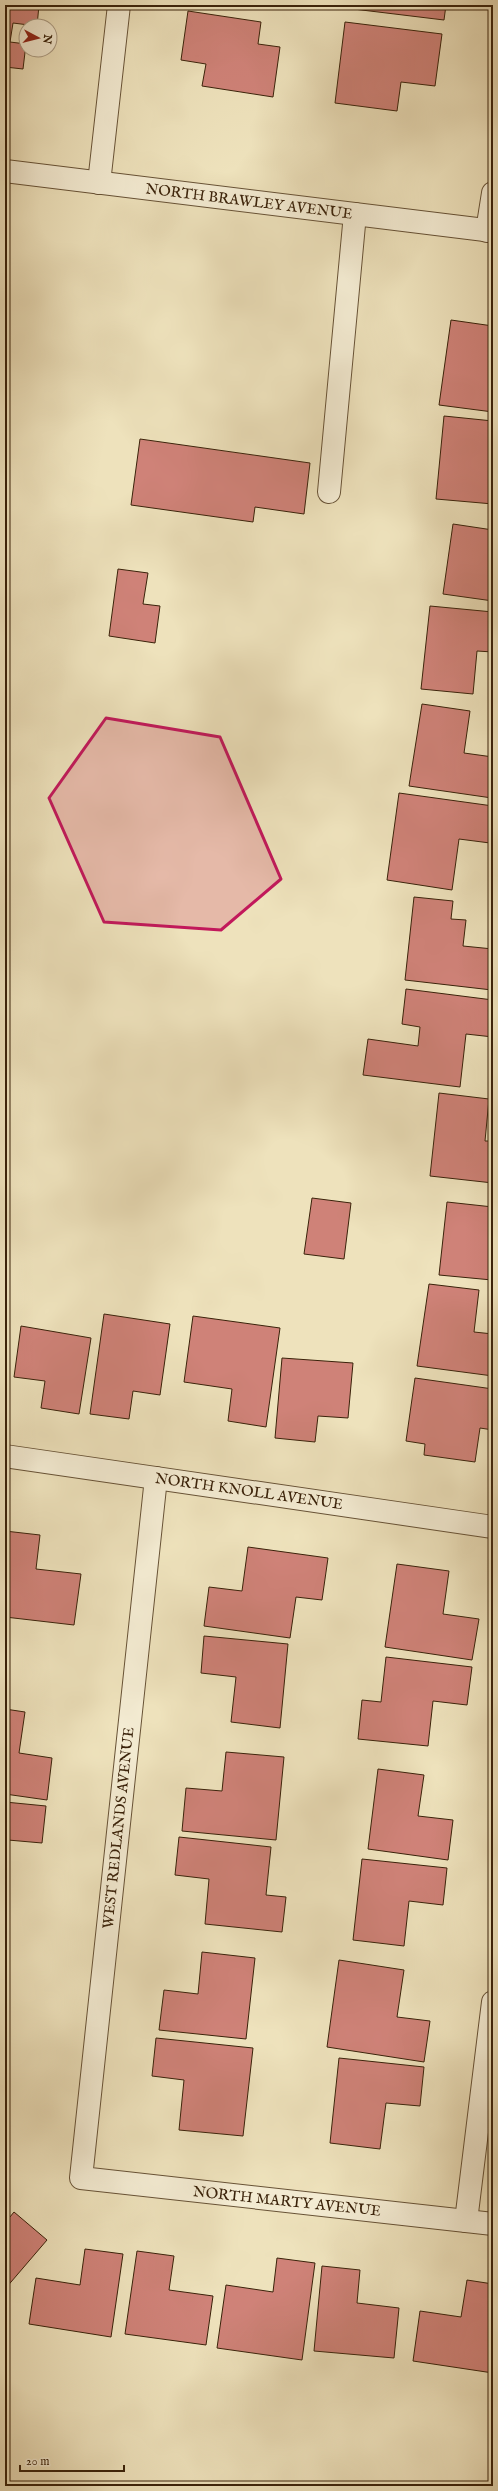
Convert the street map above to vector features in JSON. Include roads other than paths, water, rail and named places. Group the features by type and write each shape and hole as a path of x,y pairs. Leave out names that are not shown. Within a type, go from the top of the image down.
{"street":[{"path":"99,183 119,5"},
{"name":"NORTH BRAWLEY AVENUE","path":"5,172 490,231"},
{"path":"490,231 493,193"},
{"path":"329,492 355,214"},
{"name":"NORTH KNOLL AVENUE","path":"5,1456 493,1527"},
{"name":"WEST REDLANDS AVENUE","path":"81,2178 156,1478"},
{"path":"466,2221 493,2002"},
{"name":"NORTH MARTY AVENUE","path":"81,2178 493,2224"}]}
